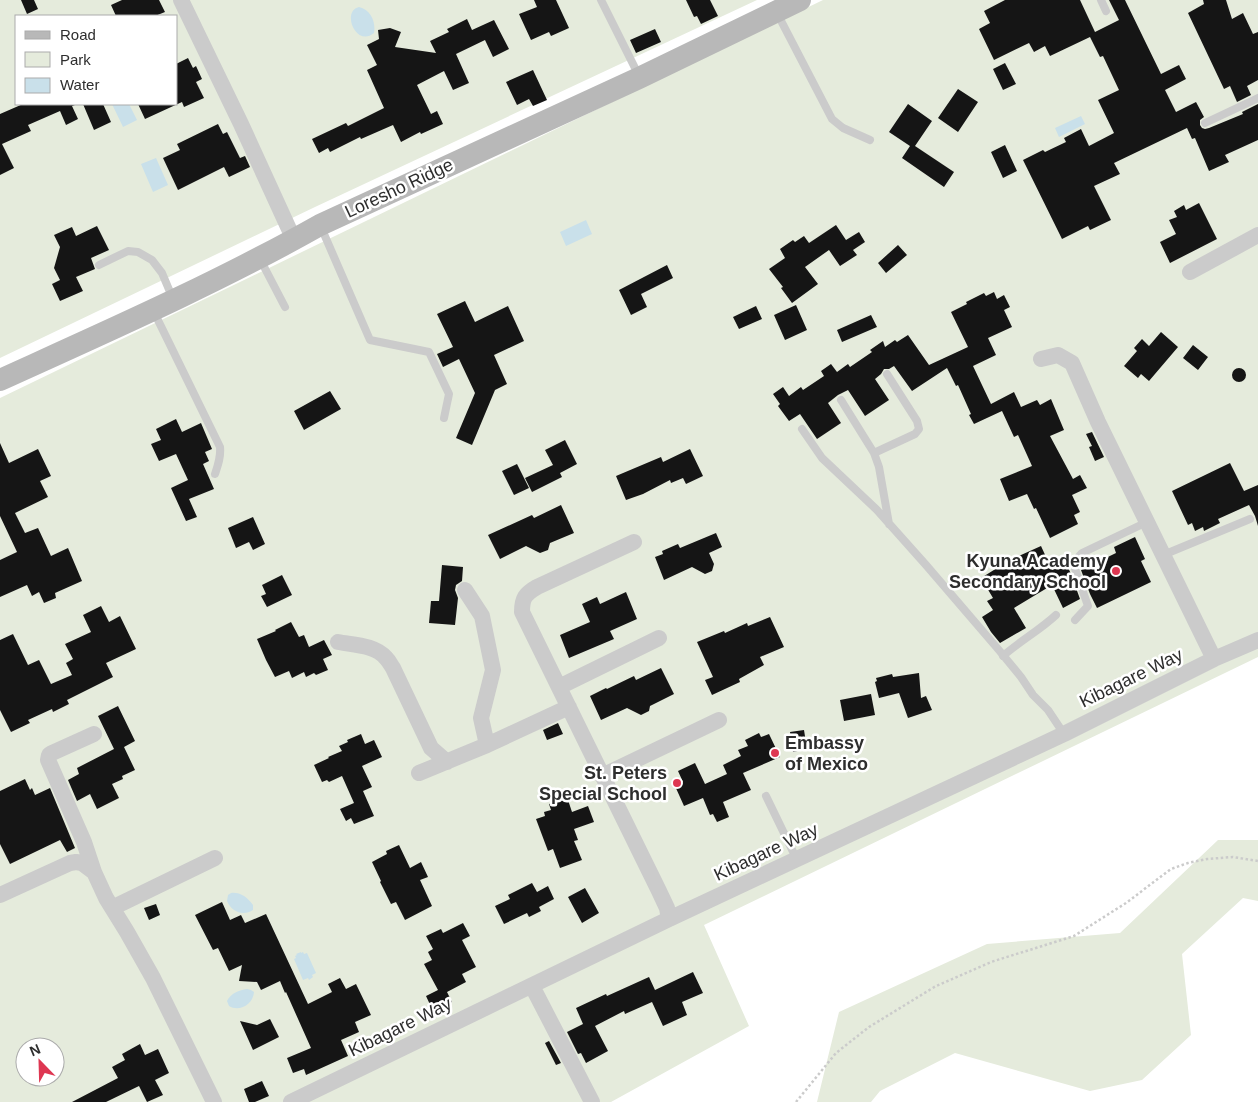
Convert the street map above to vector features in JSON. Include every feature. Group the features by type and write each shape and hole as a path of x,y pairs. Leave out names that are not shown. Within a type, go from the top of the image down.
{"main road":[{"name":"Loresho Ridge","path":"0,380 174,301 320,225 639,78 800,0"}],"street":[{"path":"181,0 294,240"},
{"path":"1190,272 1258,235"},
{"path":"1041,359 1058,355 1072,363 1098,422 1214,660"},
{"path":"634,542 528,592 523,599 522,612 659,891 667,908 669,920"},
{"path":"465,590 482,616 493,670 481,718 487,745"},
{"path":"559,687 659,638"},
{"name":"Kibagare Way","path":"291,1102 1258,640"},
{"path":"338,642 379,651 386,657 431,748 447,762"},
{"path":"419,774 569,707"},
{"path":"602,776 719,720"},
{"path":"94,734 52,753 49,755 48,760 84,842 94,872 112,908 153,978 214,1102"},
{"path":"112,908 216,858"},
{"path":"0,895 70,863 82,862 94,872"},
{"path":"532,986 592,1102"}],"lane":[{"path":"601,0 639,78"},
{"path":"1101,0 1106,11"},
{"path":"776,12 832,119 843,128 870,140"},
{"path":"1205,123 1258,98"},
{"path":"320,225 370,340 429,352 449,394 444,418"},
{"path":"99,265 128,251 138,252 152,260 162,273 174,301"},
{"path":"260,257 285,307"},
{"path":"153,310 220,447 219,462 215,474"},
{"path":"874,453 915,434 919,429 917,421 887,374"},
{"path":"841,400 874,453 889,524"},
{"path":"802,430 822,458 877,510 930,570 1021,677 1033,695 1048,710 1064,734"},
{"path":"1163,555 1250,518"},
{"path":"1075,620 1088,606 1074,563 1082,553 1147,522"},
{"path":"1003,656 1056,614"},
{"path":"766,796 796,860"}],"path":[{"path":"796,1102 836,1053 868,1027 936,986 991,962 1074,936 1126,904 1171,869 1207,859 1234,857 1258,861"}],"green space":[{"path":"0,0 757,0 315,207 0,358"},
{"path":"823,0 1258,0 1258,657 704,925 749,1026 611,1102 0,1102 0,398"},
{"path":"1218,840 1258,840 1258,901 1243,898 1182,954 1191,1035 1142,1080 1090,1091 955,1053 880,1091 871,1102 817,1102 839,1012 987,944 1120,933"}],"water":[{"path":"359,7 367,11 372,17 374,33 367,36 362,36 357,32 351,21 351,15"},
{"path":"112,105 130,105 137,120 123,127"},
{"path":"1081,116 1085,124 1059,137 1055,128"},
{"path":"156,158 168,185 153,192 141,164"},
{"path":"586,220 592,234 566,246 560,232"},
{"path":"237,893 246,897 253,905 253,910 241,913 231,908 227,901 228,895"},
{"path":"301,952 307,953 316,973 309,980 308,978 303,980 294,959 296,954"},
{"path":"247,989 254,992 248,1004 241,1008 229,1006 227,1001 233,994"}],"building":[{"path":"21,0 34,0 38,9 27,14"},
{"path":"122,0 159,0 165,12 158,15 116,15 111,5"},
{"path":"534,0 556,0 569,28 551,36 549,32 531,40 519,14 537,7"},
{"path":"686,0 710,0 718,16 701,24 697,16 694,17"},
{"path":"1005,0 1080,0 1095,32 1119,20 1109,0 1125,0 1161,74 1179,65 1186,79 1165,90 1176,112 1196,102 1204,117 1200,120 1200,125 1205,129 1243,114 1242,112 1258,104 1258,140 1225,155 1229,162 1209,171 1195,138 1192,139 1187,128 1114,163 1120,174 1094,186 1111,220 1090,230 1088,226 1062,239 1023,160 1043,150 1045,152 1066,142 1064,138 1081,129 1089,146 1114,133 1098,100 1119,90 1103,56 1100,57 1090,37 1050,56 1045,46 1034,52 1029,43 994,60 979,29 990,23 984,11"},
{"path":"1203,0 1226,0 1232,19 1243,13 1253,34 1258,32 1258,80 1247,86 1251,95 1237,102 1230,86 1224,89 1188,13 1204,4"},
{"path":"467,19 472,30 494,20 509,49 493,57 485,40 456,54 469,83 453,90 444,71 417,85 431,114 437,111 443,124 421,134 420,132 401,142 393,125 361,139 360,137 330,152 328,148 319,153 312,139 346,123 348,126 384,108 367,70 377,65 367,45 379,39 378,30 390,28 401,32 395,47 436,53 430,41 449,32 447,29"},
{"path":"655,29 661,42 636,53 630,40"},
{"path":"188,58 193,68 196,66 202,79 196,82 204,98 184,107 182,102 178,104 178,63"},
{"path":"1005,63 1016,84 1003,90 993,69"},
{"path":"533,70 547,100 533,106 529,99 517,105 506,82"},
{"path":"958,89 978,102 958,132 938,118"},
{"path":"908,104 932,121 915,146 954,172 944,187 902,158 910,146 889,132"},
{"path":"21,105 75,105 72,106 78,119 66,125 60,111 28,125 31,131 2,144 14,168 0,175 0,114"},
{"path":"83,105 103,105 111,122 94,130"},
{"path":"138,105 175,105 145,119"},
{"path":"218,124 223,134 227,132 240,158 245,156 250,167 229,177 224,167 178,190 163,158 180,150 177,144"},
{"path":"1005,145 1017,171 1003,178 991,152"},
{"path":"1199,203 1217,239 1170,263 1160,242 1176,234 1169,220 1177,217 1174,211 1184,205 1186,210"},
{"path":"836,225 846,240 859,232 865,242 853,250 857,255 840,266 829,250 805,267 818,284 792,303 781,288 783,287 769,269 785,258 780,249 793,240 795,242 804,236 809,243"},
{"path":"97,226 109,250 91,258 95,269 76,277 83,291 60,301 52,284 60,280 54,268 60,247 54,235 72,227 76,236"},
{"path":"898,245 907,255 886,273 878,263"},
{"path":"667,265 673,278 641,294 647,307 631,315 619,290"},
{"path":"994,292 997,299 1004,295 1010,307 1004,310 1012,327 988,338 996,355 973,366 991,404 1014,392 1021,407 1037,400 1040,405 1051,399 1064,430 1050,436 1073,479 1080,475 1087,488 1072,495 1080,512 1074,515 1078,524 1050,538 1027,494 1009,501 1000,479 1032,466 1018,435 1014,437 1002,411 974,424 958,385 956,386 947,368 912,391 894,366 884,369 875,379 889,400 865,416 848,390 838,395 828,403 841,423 817,439 800,414 789,421 778,406 780,404 773,394 783,387 789,396 801,387 803,390 824,376 821,371 831,364 837,372 848,364 850,367 872,352 870,350 883,341 885,347 895,340 897,342 908,335 929,365 968,347 951,312 984,293 986,296"},
{"path":"465,301 475,322 508,306 524,341 494,355 507,384 495,390 472,445 456,438 475,393 459,359 443,367 437,354 453,347 437,314"},
{"path":"796,305 807,330 785,340 774,315"},
{"path":"756,306 762,319 739,329 733,317"},
{"path":"871,315 877,327 842,342 837,330"},
{"path":"1161,332 1178,347 1149,381 1141,374 1138,378 1124,366 1137,351 1134,348 1142,339 1149,346"},
{"path":"1193,345 1208,357 1198,370 1183,358"},
{"path":"1239,368 1244,370 1246,375 1244,380 1239,382 1234,380 1232,375 1234,370"},
{"path":"330,391 341,409 304,430 294,411"},
{"path":"176,419 182,432 201,423 212,449 205,452 209,461 203,464 214,489 189,499 197,517 186,521 171,488 188,480 176,454 159,461 151,444 161,440 156,429"},
{"path":"1092,432 1104,457 1095,461 1089,447 1092,446 1086,434"},
{"path":"565,440 577,464 560,473 562,477 532,492 525,478 553,465 545,450"},
{"path":"0,443 9,463 38,449 51,476 40,481 48,497 15,513 25,533 38,528 51,556 68,548 82,581 55,593 56,598 44,603 39,592 32,596 27,585 0,597 0,560 17,552 0,516"},
{"path":"690,449 703,476 686,484 683,478 671,483 670,480 643,494 626,500 616,476 661,457 663,462"},
{"path":"1230,463 1244,491 1258,485 1258,526 1249,505 1218,519 1220,523 1204,531 1203,527 1195,531 1192,523 1188,525 1172,491"},
{"path":"517,464 529,488 514,495 502,471"},
{"path":"561,505 574,533 550,543 548,550 540,553 526,546 500,559 488,535 532,515 534,518"},
{"path":"253,517 265,544 253,550 249,542 236,548 228,528"},
{"path":"716,533 722,547 709,553 714,564 712,571 705,574 692,567 664,580 655,557 663,554 662,551 678,544 680,548"},
{"name":"Kyuna Academy Secondary School","path":"1135,537 1145,559 1141,561 1151,582 1097,608 1081,570 1116,553 1114,547"},
{"path":"1041,546 1052,570 1066,563 1080,599 1063,608 1052,585 1014,608 1026,628 1000,643 982,617 993,610 987,601 993,598 981,578 1010,560"},
{"path":"442,565 463,567 462,581 456,585 455,590 458,598 455,625 429,623 431,601 439,601"},
{"path":"282,575 292,595 267,607 261,596 266,594 262,585"},
{"path":"626,592 637,619 610,631 614,639 569,658 560,635 590,622 582,604 597,597 600,604"},
{"path":"101,606 109,622 120,616 136,649 106,663 113,677 67,700 69,704 53,712 52,709 28,720 30,723 11,732 0,710 0,640 13,634 28,665 39,660 51,684 72,675 66,663 73,659 65,644 91,632 83,615"},
{"path":"770,617 784,647 760,657 764,665 739,679 740,682 712,695 705,680 713,677 697,642 724,631 725,633 747,623 748,626"},
{"path":"291,622 299,637 304,635 309,647 324,640 332,655 323,659 328,670 306,677 304,672 292,678 289,671 275,677 257,639"},
{"path":"661,668 674,694 650,706 649,711 641,715 627,708 601,720 590,696 634,676 636,680"},
{"path":"919,673 921,698 926,696 932,710 908,718 899,693 879,698 875,682 877,681 876,678 892,674 893,677"},
{"path":"871,694 875,715 844,721 840,700"},
{"path":"118,706 135,741 124,747 135,770 122,776 123,779 112,784 119,798 97,809 90,794 77,801 68,780 79,774 77,768 114,749 98,716"},
{"path":"558,723 563,734 547,740 543,730"},
{"path":"804,730 807,749 793,752 790,732"},
{"path":"759,733 761,737 769,734 780,757 743,773 751,790 723,802 729,817 717,822 713,814 710,815 703,798 684,806 675,786 683,782 678,771 695,763 705,784 727,774 723,765 741,756 738,750 748,746 745,740"},
{"path":"361,734 365,744 374,740 382,757 362,766 372,787 363,791 374,816 354,824 351,818 346,821 340,809 354,803 342,776 329,782 327,780 322,782 314,765 342,751 339,746"},
{"path":"25,779 30,790 32,788 35,795 50,788 75,848 67,852 60,840 10,864 0,844 0,791"},
{"path":"563,799 564,802 568,800 572,812 588,806 594,822 574,829 578,840 574,841 582,860 560,868 553,849 548,851 536,819 545,816 544,812 551,810 549,804"},
{"path":"399,845 410,868 421,862 428,877 420,880 432,906 405,920 396,902 391,904 372,862 387,854 386,851"},
{"path":"532,883 537,892 548,886 554,899 539,907 541,911 529,917 527,913 504,924 495,906 510,899 508,895"},
{"path":"585,888 599,913 582,923 568,897"},
{"path":"222,902 230,920 241,915 245,923 266,914 308,1004 332,992 328,984 340,978 346,989 356,984 371,1015 355,1022 359,1032 341,1040 348,1056 306,1075 304,1069 293,1073 287,1058 311,1048 280,981 261,990 257,982 239,981 242,965 229,971 218,948 213,950 195,915"},
{"path":"156,904 160,915 149,920 144,908"},
{"path":"463,923 470,936 462,940 476,967 462,974 466,982 447,992 452,1002 433,1011 426,996 438,990 424,964 432,960 428,952 433,949 426,936 441,929 443,933"},
{"path":"693,972 703,993 682,1002 687,1015 663,1026 652,1002 625,1014 624,1011 595,1026 608,1051 586,1063 581,1053 578,1054 567,1032 583,1024 576,1008 649,977 655,990"},
{"path":"270,1019 279,1037 253,1050 240,1021 257,1025"},
{"path":"549,1041 561,1063 556,1065 545,1043"},
{"path":"140,1044 145,1055 158,1049 169,1073 155,1080 163,1095 147,1102 139,1086 106,1102 72,1102 118,1078 112,1067 125,1060 122,1054"},
{"path":"262,1081 269,1096 255,1102 249,1102 244,1089"}],"place":[{"name":"Kyuna Academy Secondary School","path":"1116,571"},
{"name":"Embassy of Mexico","path":"775,753"},
{"name":"St. Peters Special School","path":"677,783"}]}
